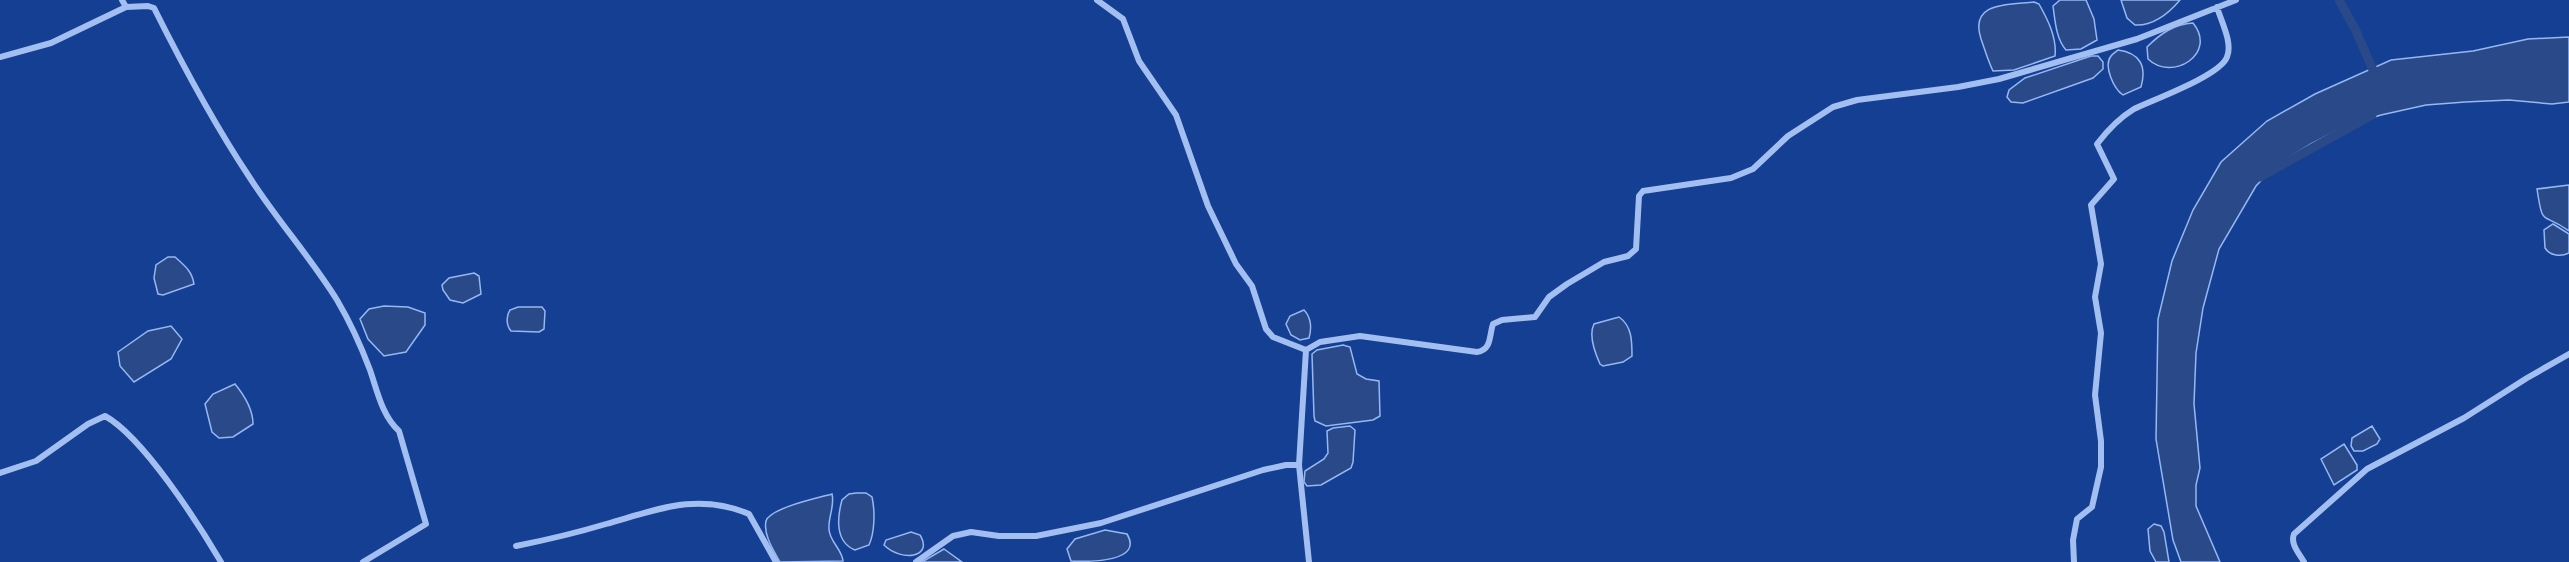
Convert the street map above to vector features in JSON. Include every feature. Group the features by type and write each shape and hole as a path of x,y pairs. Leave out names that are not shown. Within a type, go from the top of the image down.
{"street":[{"path":"122,0 126,7"},
{"path":"1097,0 1123,19 1139,60 1176,115 1216,223 1236,264 1252,286 1266,329 1273,337 1306,350"},
{"path":"1306,350 1320,342 1360,336 1483,351 1487,348 1493,324 1502,320 1535,317 1560,288 1604,262 1628,256 1636,249 1639,196 1643,191 1731,178 1753,169 1796,131 1833,107 1849,102 1999,79 2137,39 2236,0"},
{"path":"0,57 51,43 126,7 154,8 208,112 249,177 336,299 357,336 385,411 392,425 399,430 426,524 363,562"},
{"path":"2074,562 2073,540 2076,519 2092,507 2101,467 2101,441 2095,395 2101,333 2095,297 2101,264 2091,205 2114,179 2097,144 2109,129 2134,110 2199,80 2225,62 2228,55 2228,42 2217,7"},
{"path":"1306,350 1299,465 1309,562"},
{"path":"2304,562 2294,545 2292,538 2294,534 2358,476 2464,418 2569,354"},
{"path":"0,473 36,461 88,424 105,416 124,428 158,470 206,537 220,562"},
{"path":"916,562 953,536 971,532 999,536 1036,536 1111,520 1263,470 1299,465"},
{"path":"516,546 578,532 670,505 706,503 727,506 749,514 776,562"}],"water":[{"path":"2060,0 2086,0 2094,19 2097,40 2081,49 2066,50 2055,23 2053,6"},
{"path":"2121,0 2180,0 2160,18 2142,25 2135,25 2127,18"},
{"path":"2034,2 2039,4 2046,16 2055,43 2055,56 2014,70 1993,71 1981,39 1980,18 1985,12 2002,5"},
{"path":"2193,23 2199,34 2200,45 2196,54 2189,61 2179,66 2169,67 2158,65 2148,59 2147,47 2157,38 2168,30"},
{"path":"2569,37 2569,102 2552,104 2509,100 2465,102 2426,105 2381,115 2350,124 2311,144 2276,165 2256,186 2219,249 2203,308 2196,353 2194,404 2200,468 2196,485 2196,506 2220,562 2181,562 2173,540 2156,439 2158,319 2172,261 2193,210 2221,162 2267,121 2315,94 2391,60 2473,51 2528,39"},
{"path":"2118,50 2137,57 2143,73 2141,87 2123,95 2113,83 2108,65 2111,56"},
{"path":"2091,56 2098,56 2103,62 2103,69 2093,78 2023,103 2011,102 2007,97 2009,90 2025,78"},
{"path":"2569,185 2569,231 2545,218 2537,189"},
{"path":"2553,224 2569,234 2569,253 2556,255 2545,248 2544,230"},
{"path":"168,257 175,257 185,266 194,284 163,295 158,294 154,278 156,265"},
{"path":"474,273 479,276 481,294 463,303 450,300 442,285 449,278"},
{"path":"384,306 408,307 425,313 425,325 406,352 384,356 368,339 360,319 369,309"},
{"path":"518,307 542,307 545,311 544,329 539,332 511,331 507,323 508,315 510,310"},
{"path":"1304,310 1310,323 1309,338 1300,340 1291,335 1286,324 1290,316"},
{"path":"1619,317 1629,329 1632,356 1623,362 1603,366 1594,350 1592,329 1594,324"},
{"path":"171,326 182,339 171,359 134,382 120,366 118,352 148,331"},
{"path":"1343,345 1350,347 1357,374 1366,379 1379,381 1380,416 1373,420 1326,426 1315,421 1314,416 1312,354 1317,350"},
{"path":"235,384 247,402 253,424 233,437 219,438 212,432 205,404 213,394"},
{"path":"1350,426 1355,430 1351,468 1321,485 1307,486 1304,482 1305,471 1324,459 1328,453 1327,431"},
{"path":"2372,426 2380,439 2377,444 2363,451 2354,451 2351,446 2352,438"},
{"path":"2344,444 2357,465 2357,470 2334,485 2321,459"},
{"path":"866,493 872,497 874,521 869,545 855,550 848,546 841,535 839,514 842,500 849,494"},
{"path":"832,494 830,533 843,561 780,562 766,532 765,526 769,516 795,504"},
{"path":"2154,524 2161,526 2164,532 2169,562 2156,562 2150,551 2148,529"},
{"path":"1105,530 1127,534 1130,543 1128,550 1122,555 1102,560 1071,561 1067,549 1075,539"},
{"path":"911,532 920,535 923,549 919,553 899,554 884,545 886,540"},
{"path":"944,549 962,562 922,562"}],"waterway":[{"path":"2339,0 2355,29 2377,79"},
{"path":"2260,177 2372,115"}]}
